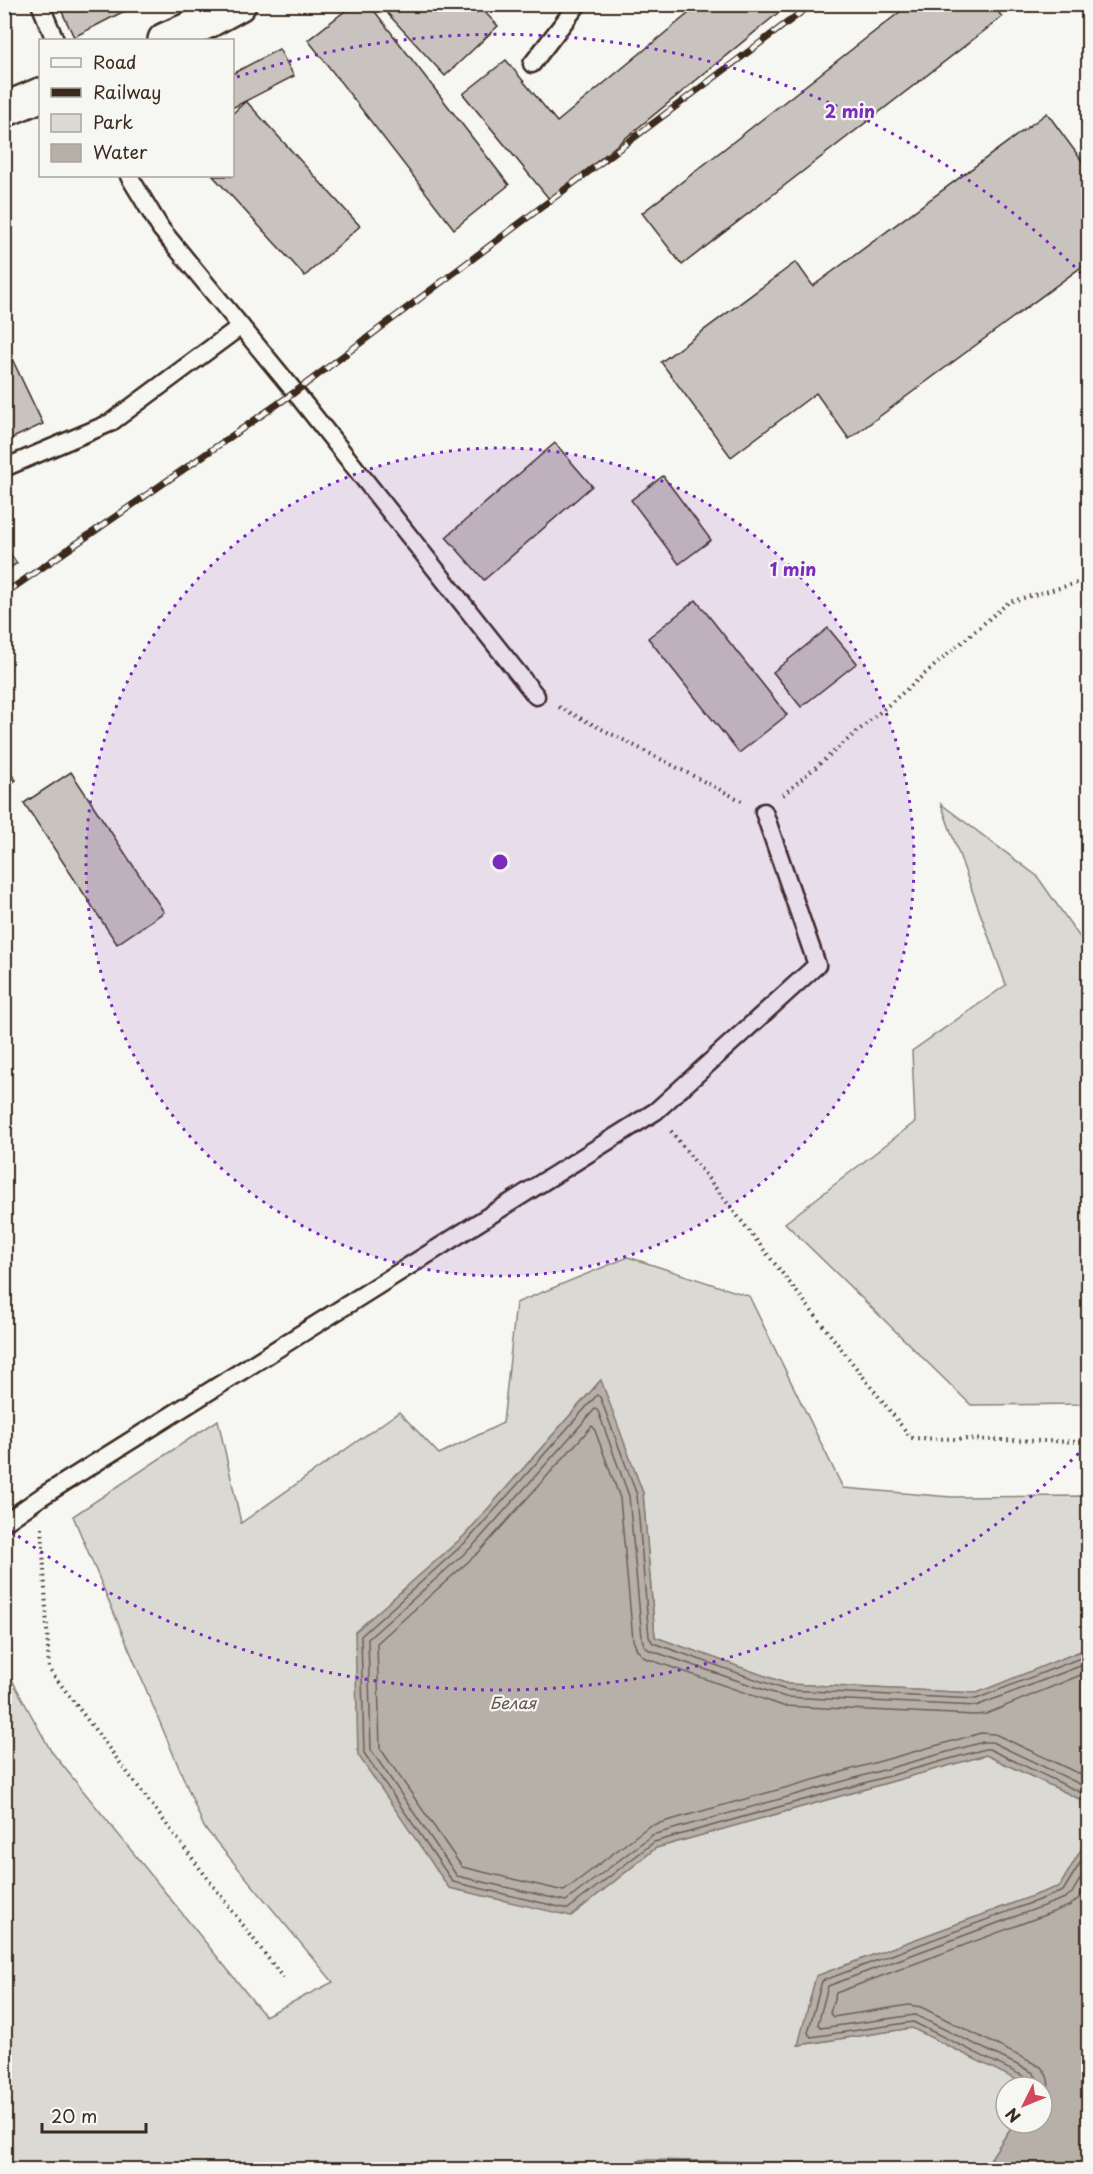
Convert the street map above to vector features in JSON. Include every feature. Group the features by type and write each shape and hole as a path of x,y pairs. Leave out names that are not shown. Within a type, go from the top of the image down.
{"street":[{"path":"167,39 239,4"},
{"path":"4,110 39,95"}],"lane":[{"path":"40,4 55,39"},
{"path":"532,64 578,4"},
{"path":"130,177 161,229 536,696"},
{"path":"4,468 110,423 241,326"},
{"path":"4,1523 41,1497 656,1111 817,965 764,812"}],"path":[{"path":"536,696 764,812 1010,602 1089,580"},
{"path":"656,1111 911,1438 1089,1442"},
{"path":"41,1497 49,1670 283,1978"}],"green space":[{"path":"941,804 1037,876 1088,949 1088,1404 971,1405 785,1223 915,1122 912,1051 1006,985"},
{"path":"628,1257 749,1296 843,1488 951,1497 1088,1496 1088,1648 977,1693 788,1684 655,1637 643,1493 600,1381 464,1536 355,1632 571,1916 656,1848 986,1755 1088,1803 1088,1838 1060,1886 816,1976 799,2045 912,2028 1007,2075 994,2075 994,2135 1006,2135 984,2169 898,2170 870,2164 641,2160 626,2170 5,2169 4,1661 5,1667 51,1751 265,2016 333,1982 204,1827 73,1516 218,1420 241,1523 399,1412 439,1454 503,1423 516,1303"}],"water":[{"name":"Белая","path":"601,1380 643,1493 655,1637 788,1684 977,1693 1088,1648 1088,1803 986,1755 656,1848 571,1916 449,1888 358,1755 355,1632 464,1536"},
{"path":"1088,1838 1088,2169 984,2169 1006,2135 1054,2135 1054,2075 1007,2075 912,2028 798,2045 816,1976 1060,1886"},
{"path":"641,2160 870,2164 898,2169 626,2169"}],"building":[{"path":"76,4 138,4 74,37 62,12"},
{"path":"354,4 369,4 509,185 454,229 308,40"},
{"path":"379,4 477,4 498,26 445,76"},
{"path":"700,4 789,4 550,200 463,94 506,60 557,122"},
{"path":"910,4 993,4 1002,17 682,265 642,213"},
{"path":"279,49 294,76 234,107 234,73"},
{"path":"246,101 360,226 305,276 214,177 234,177 234,112"},
{"path":"1047,113 1088,169 1088,262 849,439 816,393 731,457 661,362 796,262 813,286"},
{"path":"4,342 43,424 4,442"},
{"path":"555,443 592,486 484,580 446,537"},
{"path":"663,476 711,540 679,564 631,500"},
{"path":"4,546 17,563 4,572"},
{"path":"696,600 787,715 739,753 648,638"},
{"path":"828,628 857,663 801,707 773,672"},
{"path":"4,765 16,780 4,788"},
{"path":"71,772 164,912 117,944 24,803"}],"railway":[{"path":"4,594 295,392 812,4"}]}
